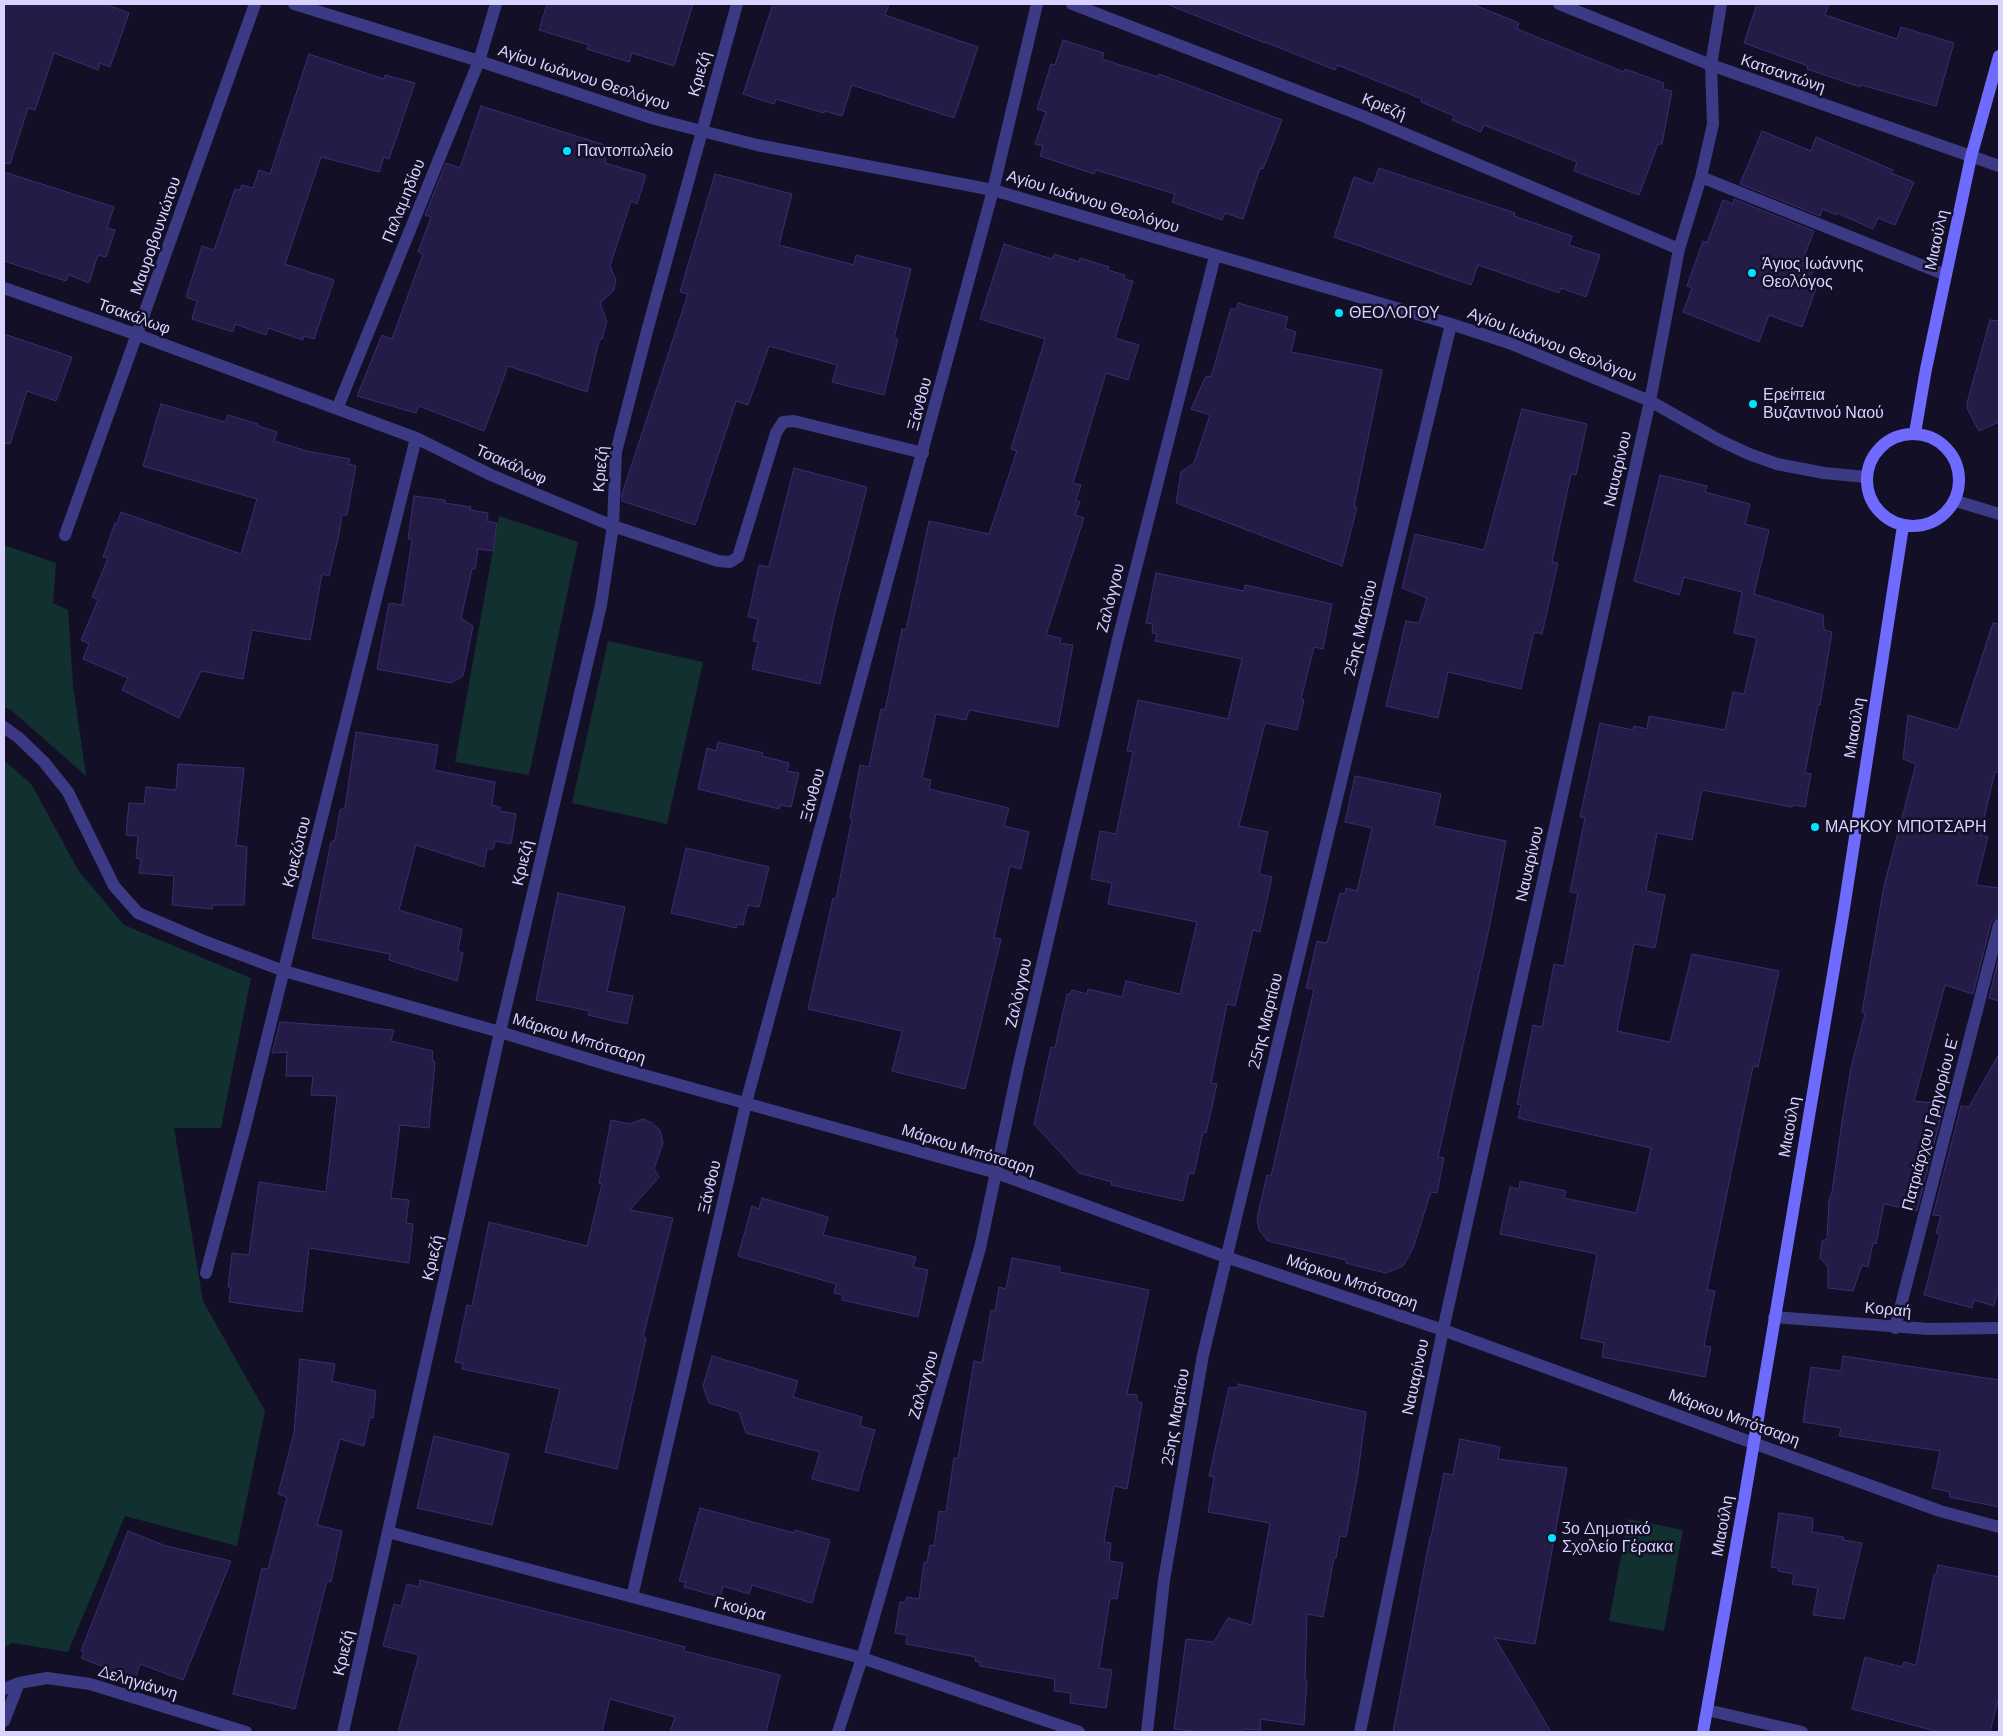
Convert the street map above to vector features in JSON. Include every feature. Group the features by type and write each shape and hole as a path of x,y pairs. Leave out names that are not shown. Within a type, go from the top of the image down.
{"street":[{"name":"Μαυροβουνιώτου","path":"65,535 255,4"},
{"name":"Αγίου Ιωάννου Θεολόγου","path":"294,4 479,61 655,119 758,145 993,190 1450,324 1509,343 1650,401 1719,440 1749,454 1824,473 1866,478"},
{"name":"Παλαμηδίου","path":"337,409 479,61 496,4"},
{"name":"Κριεζή","path":"343,1732 500,1032 601,605 614,526 616,452 649,322 737,4"},
{"name":"Ξάνθου","path":"632,1597 746,1103 993,190 1037,4"},
{"name":"Κριεζή","path":"1072,4 1363,116 1680,249"},
{"name":"Κατσαντώνη","path":"1559,4 1711,66 1999,166"},
{"name":"Ναυαρίνου","path":"1360,1732 1443,1330 1650,401 1680,249 1701,177 1713,124 1711,66 1721,4"},
{"name":"Μιαούλη","path":"1915,433 1926,369 1971,157 1999,56"},
{"path":"1701,177 1946,275"},
{"name":"Ζαλόγγου","path":"838,1732 862,1658 980,1248 1018,1068 1118,639 1215,256"},
{"name":"Τσακάλωφ","path":"4,288 138,335 416,438 491,475 614,526 718,561 730,562 738,557 776,433 783,422 794,421 923,453"},
{"name":"25ης Μαρτίου","path":"1147,1732 1164,1580 1203,1355 1450,324"},
{"path":"1915,433 1934,438 1947,448 1956,461 1959,477 1956,501 1941,517 1928,524 1913,527 1903,526 1885,518 1874,507 1867,493 1866,478 1869,462 1877,450 1889,440 1903,434 1915,433"},
{"name":"Κριεζώτου","path":"206,1273 246,1127 416,438"},
{"path":"1956,501 1999,514"},
{"name":"Μιαούλη","path":"1703,1732 1843,915 1903,526"},
{"name":"Μάρκου Μπότσαρη","path":"4,727 19,738 44,762 68,792 114,886 138,913 204,941 284,971 500,1032 615,1067 997,1173 1226,1257 1443,1330 1940,1511 1999,1527"},
{"name":"Πατριάρχου Γρηγορίου Ε΄","path":"1895,1328 1999,925"},
{"name":"Κοραή","path":"1774,1317 1895,1328 1999,1328"},
{"name":"Γκούρα","path":"388,1532 862,1658 1079,1732"},
{"name":"Δεληγιάννη","path":"4,1689 19,1683 47,1678 90,1684 246,1732"},
{"path":"4,1721 19,1683"},
{"path":"1708,1710 1802,1732"}],"green space":[{"path":"499,516 578,542 529,775 455,762"},
{"path":"4,545 56,563 53,603 68,610 73,685 86,776 11,710 4,707"},
{"path":"608,641 703,662 667,824 572,803"},
{"path":"4,760 32,785 78,870 124,925 251,978 221,1128 174,1128 203,1301 265,1411 237,1546 125,1516 68,1652 12,1643 4,1648"},
{"path":"1628,1519 1683,1530 1664,1631 1609,1621"}],"building":[{"path":"4,4 105,4 129,13 110,67 100,63 98,70 54,53 35,110 28,108 10,164 4,163"},
{"path":"547,4 693,4 674,66 632,53 629,62 587,49 589,45 539,30"},
{"path":"773,4 889,4 885,15 978,47 954,118 852,85 842,116 825,111 824,113 776,99 774,104 743,94"},
{"path":"1170,4 1472,4 1519,23 1517,29 1624,72 1625,69 1664,83 1663,89 1672,91 1662,144 1658,144 1639,195 1574,171 1577,162 1484,125 1481,132 1452,120 1454,116 1421,102 1422,99 1337,65 1335,70"},
{"path":"1757,4 1829,4 1825,15 1897,39 1901,27 1954,43 1936,106 1861,85 1860,87 1807,69 1808,66 1744,43"},
{"path":"1063,40 1104,53 1102,59 1158,77 1159,74 1282,120 1263,169 1260,168 1243,219 1225,213 1222,220 1172,202 1175,194 1096,170 1094,174 1040,156 1043,146 1035,144 1046,112 1037,109 1051,64 1055,65"},
{"path":"309,54 384,79 385,75 415,83 389,159 384,157 379,172 321,157 285,264 334,280 314,339 304,336 303,340 268,328 266,335 235,324 233,332 192,319 197,301 186,297 202,246 214,250 235,189 240,190 242,185 253,188 259,170 270,174"},
{"path":"481,106 608,146 604,158 606,159 605,163 646,175 637,204 631,201 610,266 616,280 614,290 600,303 607,322 602,339 599,341 587,392 508,366 484,431 419,406 416,413 357,396 382,335 392,339 423,254 418,252 431,217 425,215 446,163 460,168"},
{"path":"1762,131 1811,151 1816,137 1893,170 1891,173 1914,182 1895,225 1878,218 1873,229 1837,213 1836,215 1822,209 1820,216 1740,184"},
{"path":"1379,168 1515,213 1514,216 1572,236 1569,245 1600,255 1586,297 1561,288 1559,293 1478,265 1471,285 1334,237 1354,177 1373,184"},
{"path":"4,172 114,207 107,228 115,230 106,257 98,255 89,283 69,275 66,281 4,261"},
{"path":"715,174 792,194 779,245 854,265 856,255 911,269 894,338 898,339 884,395 832,382 837,365 769,346 748,405 736,401 695,525 622,501 622,494 688,294 680,292"},
{"name":"Άγιος Ιωάννης Θεολόγος","path":"1734,199 1814,231 1802,262 1815,267 1809,280 1818,283 1802,327 1769,315 1759,342 1683,312 1692,288 1687,286 1703,241 1707,243 1723,200 1733,204"},
{"path":"1004,244 1052,259 1054,254 1079,262 1080,258 1109,267 1108,270 1125,275 1124,279 1133,281 1115,338 1139,345 1128,380 1106,373 1073,483 1081,485 1076,500 1080,502 1075,515 1084,518 1046,635 1061,638 1060,643 1073,645 1058,727 969,710 966,720 936,714 922,778 931,780 929,789 1009,808 1004,826 1029,832 1021,869 1010,866 994,938 1001,939 965,1089 892,1071 902,1031 808,1009 833,898 836,899 852,819 850,818 860,765 869,767 881,709 885,710 902,629 906,630 929,521 989,534 1017,451 1011,449 1045,339 980,319"},
{"path":"1238,303 1288,317 1285,328 1296,332 1291,352 1382,370 1354,507 1357,507 1342,566 1176,503 1181,472 1194,463 1210,415 1191,409 1206,376 1211,377 1231,308 1236,310"},
{"path":"1990,320 1999,321 1999,422 1979,431 1967,408 1967,403"},
{"path":"4,334 72,357 56,401 27,391 10,444 4,443"},
{"path":"161,404 225,422 228,415 258,424 258,426 277,432 274,441 307,451 350,459 348,464 356,466 347,515 342,515 329,576 322,574 310,640 252,630 243,679 201,671 179,718 122,690 128,678 83,659 89,644 81,640 98,600 92,597 108,558 103,557 121,512 241,554 257,499 143,466"},
{"path":"1522,409 1587,424 1576,475 1571,474 1552,562 1558,563 1542,634 1534,632 1521,689 1448,672 1438,718 1386,706 1406,621 1419,623 1427,598 1402,588 1415,534 1484,550"},
{"path":"794,468 867,487 834,616 820,684 752,669 758,642 753,641 758,619 748,617 759,565 769,567"},
{"path":"1660,475 1707,486 1705,492 1750,504 1745,524 1769,530 1754,594 1823,615 1824,630 1832,632 1820,705 1818,705 1805,773 1811,774 1805,807 1793,805 1792,807 1702,790 1692,840 1657,833 1646,891 1665,895 1655,948 1634,944 1617,1031 1670,1042 1692,954 1779,971 1758,1067 1753,1066 1707,1290 1715,1291 1704,1346 1711,1347 1705,1377 1602,1357 1604,1343 1581,1338 1597,1254 1500,1234 1510,1187 1519,1189 1520,1181 1566,1191 1564,1198 1636,1213 1651,1148 1518,1118 1521,1105 1517,1104 1533,1025 1542,1027 1554,964 1564,966 1578,893 1570,892 1585,818 1580,817 1600,723 1633,730 1634,726 1647,729 1649,716 1725,730 1733,692 1744,694 1757,638 1734,633 1742,592 1684,577 1679,595 1634,581"},
{"path":"414,496 445,500 445,503 471,507 470,510 488,513 487,521 497,523 493,551 478,549 475,569 472,569 461,618 473,626 463,676 451,683 377,669 389,603 402,605 412,540 408,539"},
{"path":"1156,573 1244,591 1245,585 1332,604 1323,649 1314,647 1301,699 1304,700 1297,730 1265,723 1239,826 1268,832 1259,874 1272,877 1260,932 1253,930 1235,1006 1227,1004 1211,1083 1217,1084 1206,1133 1203,1132 1194,1174 1189,1173 1183,1201 1111,1185 1112,1182 1079,1173 1034,1124 1051,1047 1055,1048 1067,994 1070,994 1072,990 1087,994 1088,989 1122,997 1126,981 1180,994 1197,922 1108,904 1112,883 1091,879 1100,831 1116,834 1133,752 1127,751 1138,700 1228,719 1242,659 1155,641 1157,634 1152,633 1153,624 1146,623"},
{"path":"1993,623 1999,624 1999,773 1995,772 1980,835 1988,837 1976,885 1999,888 1999,917 1991,923 1973,994 1945,985 1914,1101 1944,1104 1917,1211 1884,1204 1876,1244 1873,1243 1868,1267 1862,1265 1853,1291 1828,1288 1828,1267 1820,1258 1822,1241 1827,1239 1829,1200 1832,1192 1851,1068 1865,1014 1862,1012 1884,886 1916,764 1903,759 1908,715 1958,730"},
{"path":"356,732 438,745 434,770 495,782 492,805 500,807 500,811 516,814 511,844 495,841 493,849 487,849 484,867 416,845 399,910 462,929 458,951 463,953 457,981 389,960 390,954 312,938 331,842 335,840 340,810 345,808"},
{"path":"718,742 763,753 762,756 789,763 787,771 799,773 791,807 780,805 779,809 698,789 707,748 716,751"},
{"path":"178,764 244,768 236,845 247,847 244,905 212,905 212,909 172,905 174,876 139,873 141,859 136,858 138,836 126,835 129,803 144,804 146,787 176,790"},
{"path":"1355,776 1441,794 1434,826 1506,841 1489,929 1438,1157 1444,1158 1437,1193 1431,1192 1413,1248 1403,1266 1386,1273 1346,1263 1346,1260 1268,1241 1259,1230 1257,1219 1267,1175 1271,1176 1314,989 1306,988 1317,941 1327,943 1340,893 1345,894 1346,888 1357,891 1372,828 1345,822"},
{"path":"686,848 769,867 759,907 748,905 743,925 737,924 736,928 671,913"},
{"path":"558,893 625,907 607,991 633,996 627,1024 588,1015 590,1011 536,1000"},
{"path":"1999,957 1999,1001 1989,998"},
{"path":"280,1022 394,1030 391,1041 433,1051 432,1060 435,1062 429,1128 400,1125 391,1198 409,1200 406,1223 413,1224 409,1263 309,1248 302,1312 229,1302 231,1287 228,1287 232,1253 249,1255 259,1182 326,1192 337,1096 311,1095 313,1076 286,1076 287,1052 272,1053"},
{"path":"1999,1054 1999,1286 1994,1306 1974,1300 1972,1308 1924,1295 1940,1234 1936,1233 1941,1216 1933,1215 1961,1106 1969,1107"},
{"path":"643,1119 652,1123 660,1130 663,1143 654,1169 659,1177 630,1210 673,1218 643,1337 646,1338 617,1469 545,1452 560,1389 462,1369 463,1363 455,1362 467,1305 472,1306 489,1222 587,1246 602,1184 599,1183 611,1120 630,1124"},
{"path":"762,1198 828,1217 823,1235 916,1257 913,1267 928,1270 918,1317 842,1300 843,1295 834,1293 836,1284 738,1256 752,1206 759,1209"},
{"path":"1012,1258 1060,1267 1060,1272 1149,1290 1127,1394 1137,1395 1137,1401 1142,1403 1127,1489 1114,1486 1104,1542 1111,1543 1109,1561 1123,1563 1117,1599 1110,1598 1099,1668 1112,1670 1106,1708 1070,1703 1071,1693 1054,1691 1055,1679 980,1666 980,1662 975,1661 976,1657 906,1644 907,1635 895,1633 900,1602 905,1603 907,1597 919,1599 924,1562 927,1563 930,1545 934,1546 939,1511 946,1512 954,1458 958,1458 974,1361 982,1363 991,1310 995,1311 999,1287 1006,1289"},
{"path":"712,1356 798,1381 793,1397 862,1417 860,1426 875,1430 858,1491 812,1479 820,1452 746,1433 739,1412 709,1403 703,1386"},
{"path":"1843,1356 1999,1380 1999,1507 1949,1497 1950,1492 1932,1488 1940,1451 1839,1436 1841,1428 1803,1422 1811,1367 1841,1371"},
{"path":"300,1359 335,1364 332,1381 376,1391 373,1418 370,1417 364,1446 340,1439 317,1525 342,1531 331,1582 327,1581 295,1709 233,1694 262,1568 268,1569 287,1497 278,1494 294,1433"},
{"path":"1238,1384 1366,1412 1358,1473 1346,1537 1340,1536 1323,1617 1307,1614 1305,1680 1307,1680 1304,1725 1260,1719 1261,1730 1242,1729 1242,1732 1203,1732 1174,1729 1186,1639 1214,1642 1228,1618 1252,1625 1270,1523 1208,1512 1214,1477 1209,1476 1229,1387 1238,1388"},
{"path":"434,1436 509,1454 492,1525 417,1508"},
{"path":"1460,1439 1500,1447 1498,1459 1567,1468 1535,1644 1495,1638 1551,1732 1393,1732 1444,1473 1453,1475"},
{"path":"700,1508 794,1533 795,1530 830,1540 812,1603 752,1585 749,1594 723,1586 720,1597 684,1587 686,1582 679,1581"},
{"path":"1779,1513 1813,1518 1812,1532 1844,1537 1843,1540 1862,1543 1844,1619 1813,1615 1818,1588 1792,1584 1794,1574 1778,1571 1778,1568 1771,1567"},
{"path":"128,1531 166,1546 231,1561 183,1680 140,1664 135,1679 81,1658 84,1652 81,1651"},
{"path":"1938,1565 1999,1577 1999,1697 1990,1732 1939,1732 1852,1709 1865,1657 1902,1667 1904,1662 1916,1665 1934,1574 1936,1575"},
{"path":"420,1580 685,1647 684,1651 780,1675 766,1732 670,1732 675,1717 610,1699 602,1732 398,1732 419,1655 383,1646 394,1604 401,1606 407,1584 419,1587"}],"place":[{"name":"Παντοπωλείο","path":"567,151"},
{"name":"Άγιος Ιωάννης Θεολόγος","path":"1752,273"},
{"name":"ΘΕΟΛΟΓΟΥ","path":"1339,313"},
{"name":"Ερείπεια Βυζαντινού Ναού","path":"1753,404"},
{"name":"ΜΑΡΚΟΥ ΜΠΟΤΣΑΡΗ","path":"1815,827"},
{"name":"3ο Δημοτικό Σχολείο Γέρακα","path":"1552,1538"}]}
